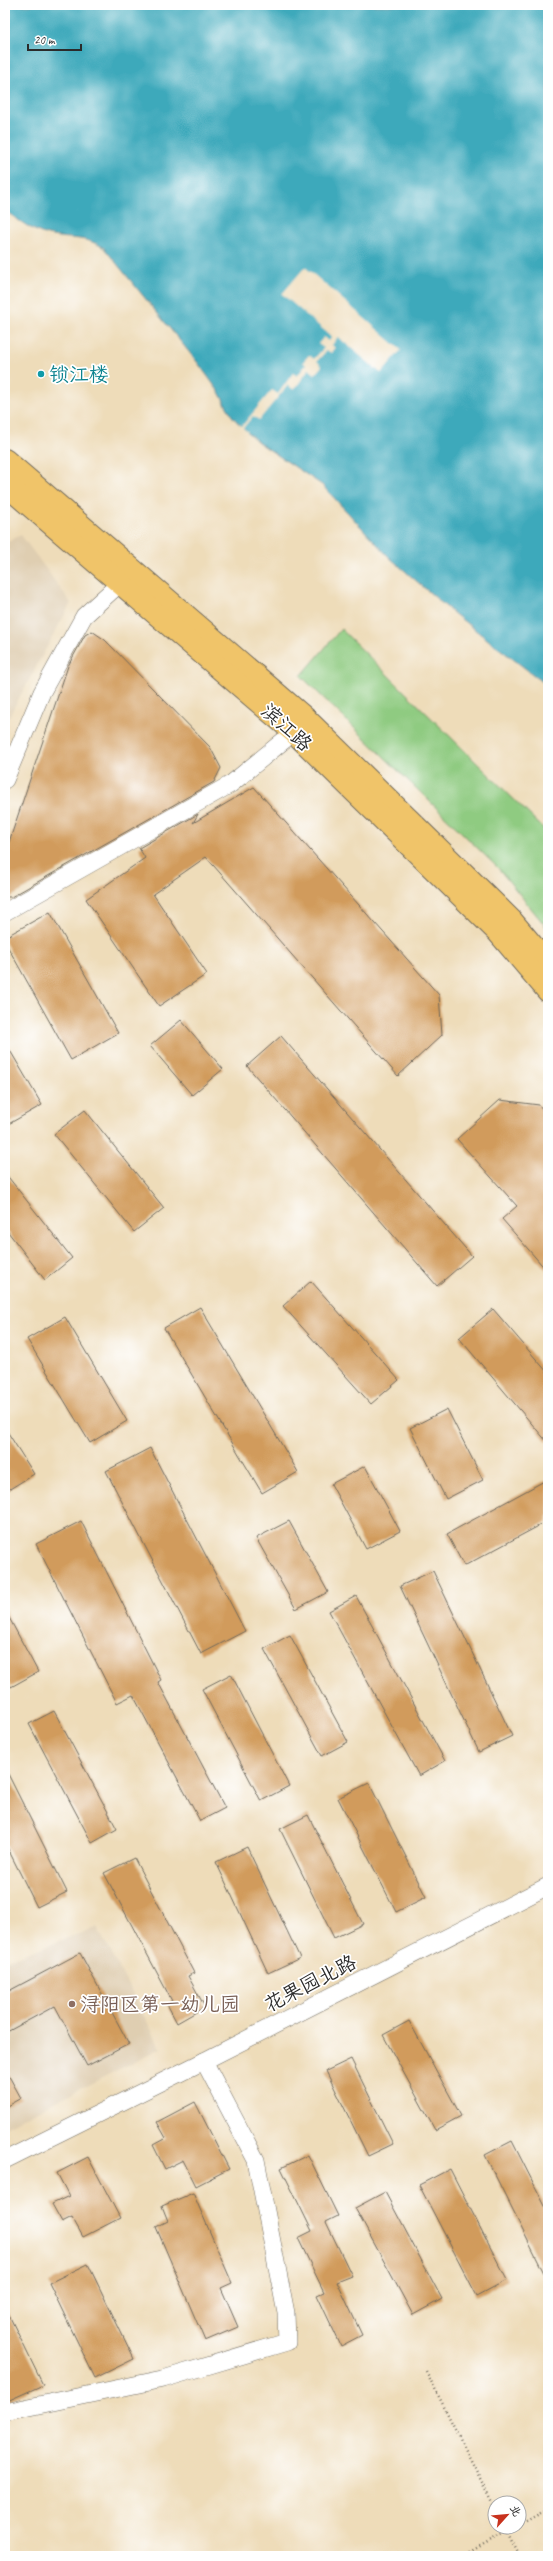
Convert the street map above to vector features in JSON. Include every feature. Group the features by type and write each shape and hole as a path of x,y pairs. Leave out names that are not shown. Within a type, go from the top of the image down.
{"main road":[{"name":"滨江路","path":"5,460 306,719 511,920 548,964"},
{"name":"滨江路","path":"5,484 294,732 498,932 548,992"}],"street":[{"path":"5,780 42,692 84,616 133,570"},
{"path":"5,912 231,784 294,732"},
{"name":"花果园北路","path":"5,2160 204,2062 548,1886"},
{"path":"5,2412 163,2379 287,2342 286,2313 256,2160 204,2062"}],"path":[{"path":"426,2371 488,2495"},
{"path":"527,2520 548,2508"},
{"path":"461,2556 499,2535"},
{"path":"508,2535 519,2556"}],"shaded area":[{"path":"21,535 71,603 5,724 5,543"},
{"name":"浔阳区第一幼儿园","path":"97,1927 161,2048 5,2127 5,1961"}],"green space":[{"path":"341,629 548,833 548,929 498,868 301,676"}],"water":[{"path":"5,5 548,5 548,686 452,612 389,557 322,485 258,442 243,428 232,416 219,392 198,363 104,248 96,243 80,239 47,235 26,225 5,211"}],"pier":[{"path":"305,267 401,350 381,373 338,337 332,345 335,348 331,353 327,350 317,361 322,366 315,374 309,369 294,390 288,385 259,420 253,416 243,428 248,432 246,434 238,426 239,424 242,426 272,390 278,394 293,373 297,376 306,365 303,362 309,355 314,359 324,348 318,344 324,337 329,341 332,337 282,294"}],"building":[{"path":"92,631 105,640 210,747 221,768 214,782 11,897 5,897 5,854 68,666 85,635"},
{"path":"254,787 439,995 442,1035 398,1076 206,857 153,894 207,974 159,1006 86,899 145,858 139,848 198,814 193,823"},
{"path":"50,912 118,1033 71,1060 5,942 5,937"},
{"path":"181,1020 223,1069 192,1095 150,1046"},
{"path":"281,1036 472,1256 437,1286 247,1066"},
{"path":"5,1042 42,1105 5,1126"},
{"path":"500,1100 539,1105 548,1116 548,1272 502,1219 517,1206 457,1139"},
{"path":"85,1110 164,1208 134,1232 54,1134"},
{"path":"5,1173 72,1258 45,1280 5,1228"},
{"path":"311,1281 399,1380 371,1404 283,1306"},
{"path":"200,1307 298,1472 262,1493 164,1328"},
{"path":"493,1309 548,1373 548,1443 459,1338"},
{"path":"65,1317 127,1421 90,1443 27,1339"},
{"path":"447,1409 483,1480 446,1499 410,1428"},
{"path":"5,1428 34,1474 5,1492"},
{"path":"150,1448 245,1631 201,1654 106,1471"},
{"path":"365,1466 400,1531 366,1549 331,1484"},
{"path":"548,1479 548,1521 464,1566 447,1534"},
{"path":"81,1521 161,1680 158,1682 225,1808 200,1821 133,1695 117,1703 36,1544"},
{"path":"289,1521 328,1592 296,1609 256,1538"},
{"path":"433,1571 512,1736 479,1752 400,1586"},
{"path":"356,1596 445,1761 419,1776 329,1611"},
{"path":"5,1610 38,1672 11,1687 5,1676"},
{"path":"290,1635 348,1742 322,1756 264,1649"},
{"path":"231,1674 289,1786 261,1801 202,1689"},
{"path":"54,1711 117,1829 92,1843 29,1724"},
{"path":"5,1768 67,1892 37,1907 5,1843"},
{"path":"369,1783 426,1897 396,1912 338,1798"},
{"path":"308,1815 363,1924 334,1938 280,1829"},
{"path":"247,1847 300,1958 268,1973 216,1862"},
{"path":"134,1858 194,1973 188,1976 205,2007 177,2023 167,2004 172,2001 104,1873"},
{"path":"80,1953 129,2044 87,2066 55,2006 5,2033 5,1993"},
{"path":"409,2021 461,2116 435,2130 383,2035"},
{"path":"351,2059 393,2144 368,2156 326,2071"},
{"path":"5,2069 21,2098 5,2107"},
{"path":"195,2102 229,2169 196,2186 183,2160 165,2169 153,2145 166,2138 157,2122"},
{"path":"512,2141 548,2212 548,2281 485,2155"},
{"path":"308,2155 338,2216 326,2222 352,2276 337,2282 362,2335 341,2346 317,2295 324,2292 298,2238 312,2231 281,2168"},
{"path":"88,2157 120,2218 83,2237 72,2217 62,2222 52,2204 69,2196 57,2173"},
{"path":"450,2169 507,2280 477,2296 419,2185"},
{"path":"385,2192 442,2299 413,2315 355,2208"},
{"path":"193,2193 232,2283 221,2288 238,2327 205,2341 156,2227 168,2221 162,2206"},
{"path":"88,2264 134,2359 95,2378 49,2283"},
{"path":"5,2307 43,2385 5,2402"}],"place":[{"name":"锁江楼","path":"41,374"},
{"name":"浔阳区第一幼儿园","path":"72,2004"}]}
